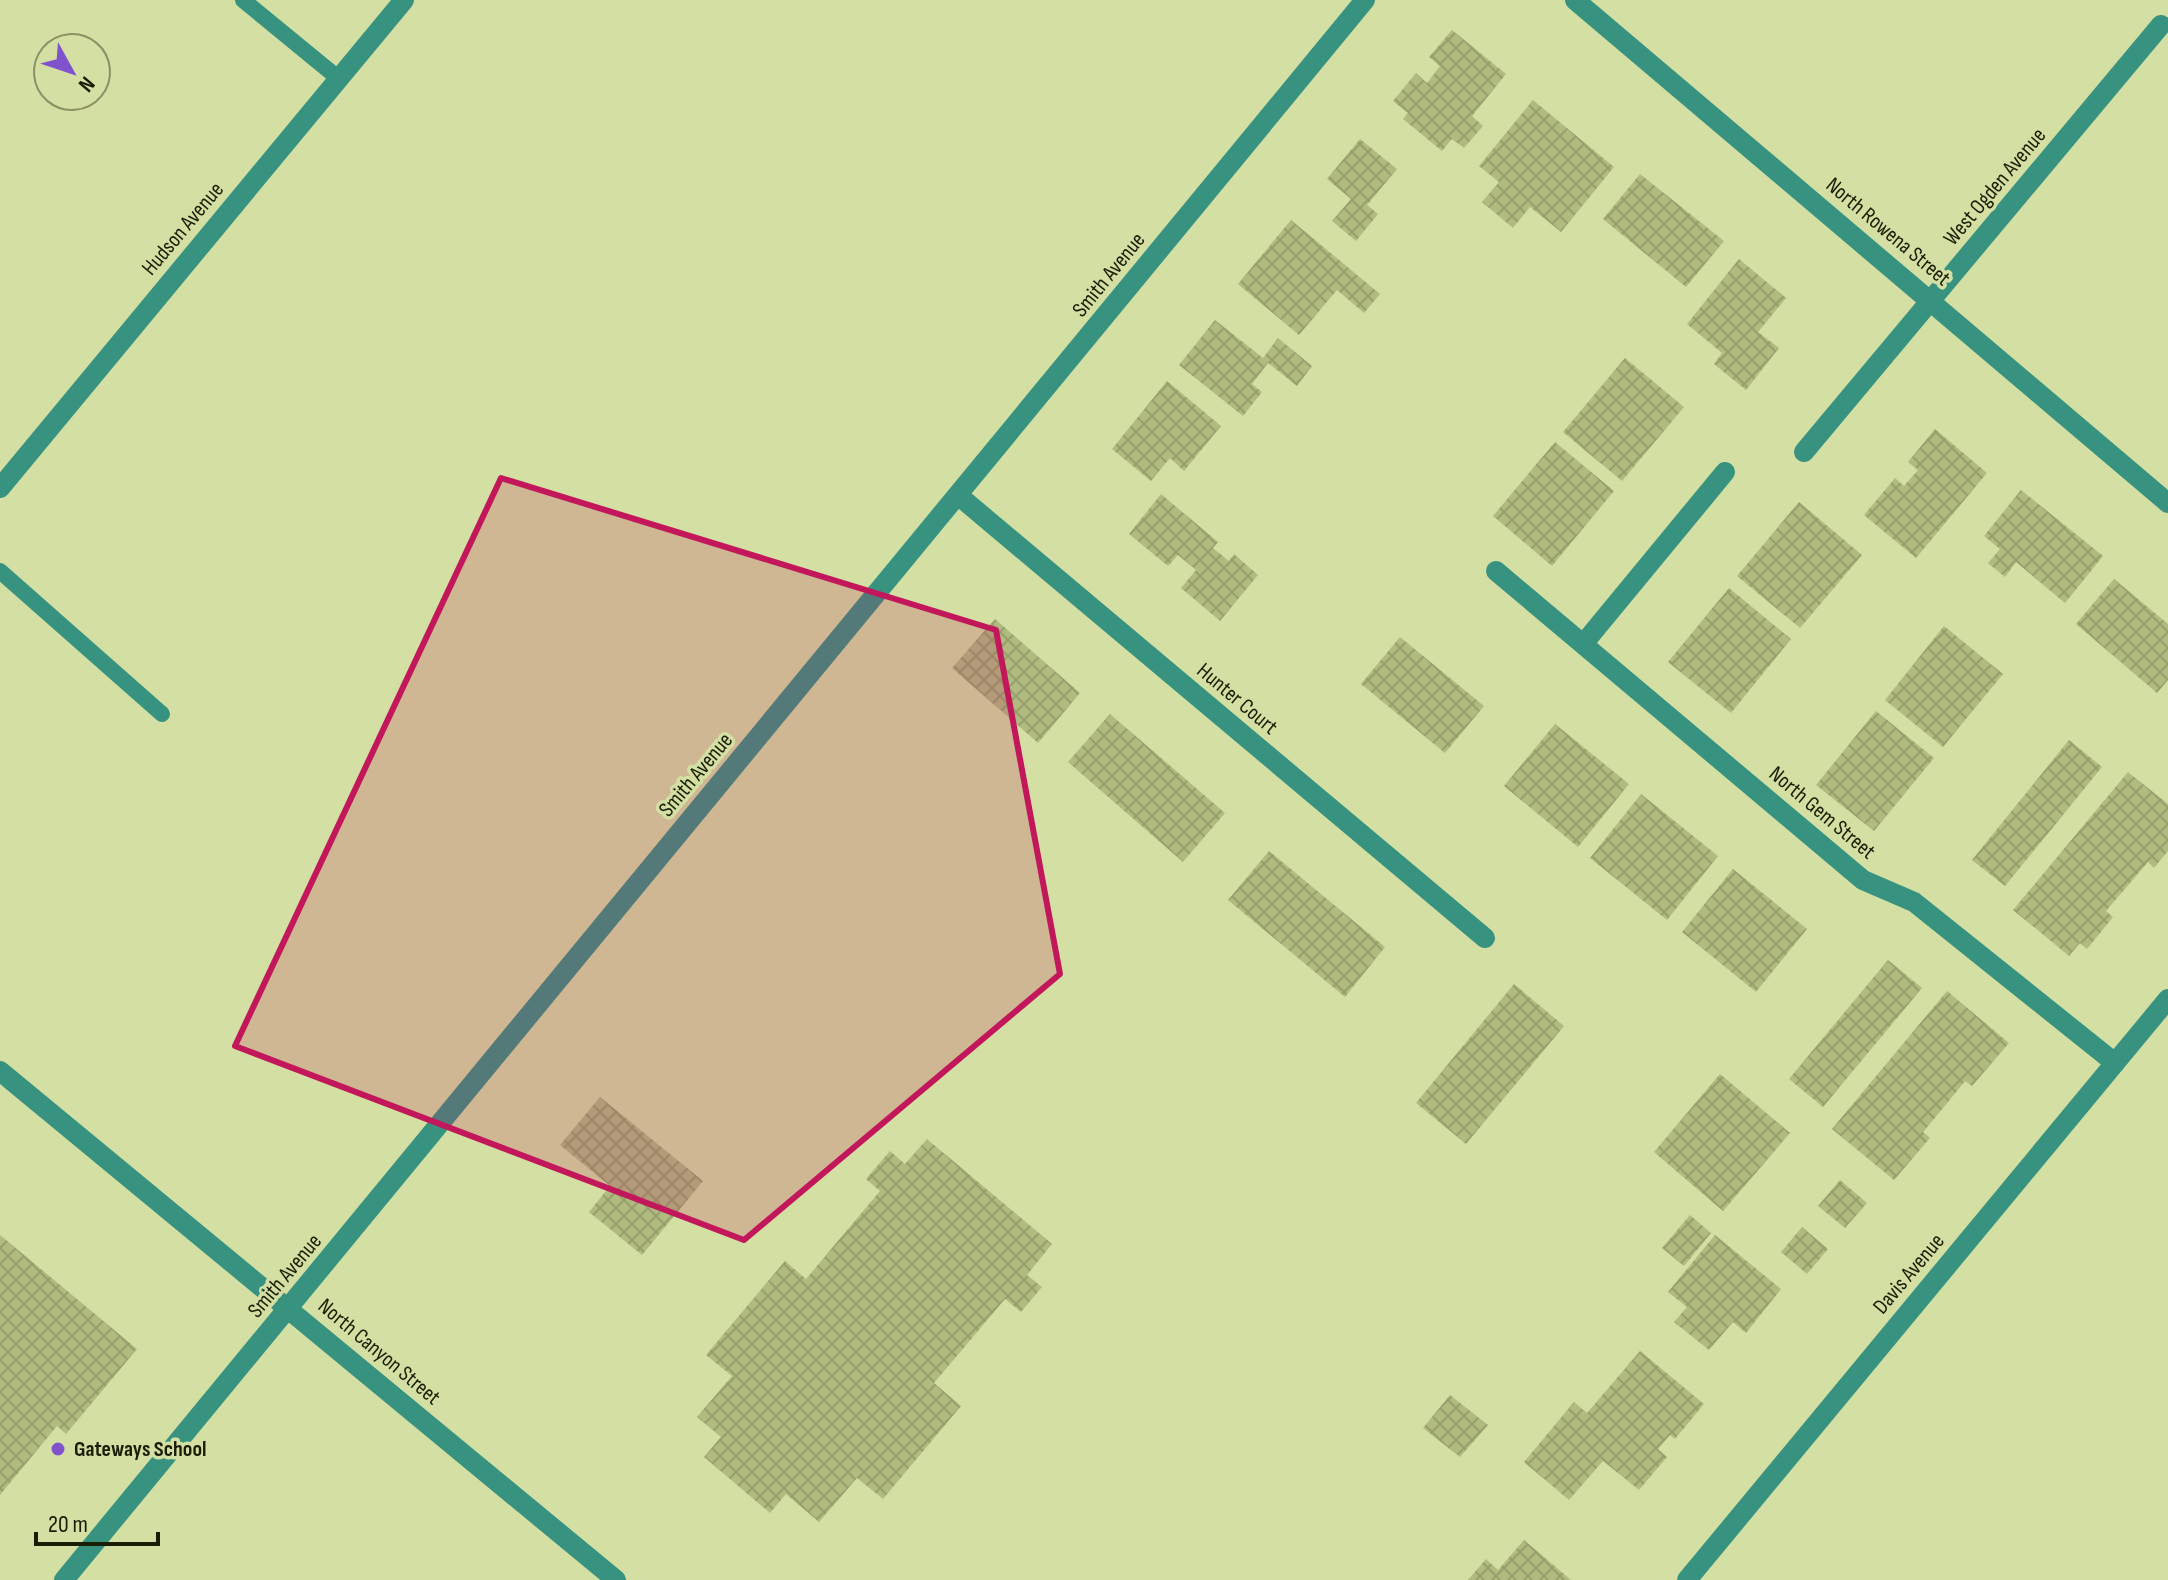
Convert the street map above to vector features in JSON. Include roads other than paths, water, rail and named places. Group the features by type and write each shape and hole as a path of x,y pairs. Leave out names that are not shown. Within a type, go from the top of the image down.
{"street":[{"name":"Hudson Avenue","path":"0,488 404,0"},
{"name":"Smith Avenue","path":"64,1580 1365,0"},
{"name":"North Rowena Street","path":"1575,0 2168,503"},
{"name":"West Ogden Avenue","path":"1804,452 2161,25"},
{"path":"1584,643 1725,472"},
{"name":"Hunter Court","path":"959,496 1485,938"},
{"name":"North Gem Street","path":"1496,571 1863,880 1914,902 2115,1063"},
{"name":"Davis Avenue","path":"1687,1580 2168,999"},
{"name":"North Canyon Street","path":"0,1071 616,1580"}],"lane":[{"path":"243,0 338,78"},
{"path":"0,571 162,714"}],"place":[{"name":"Gateways School","path":"58,1449"}]}
